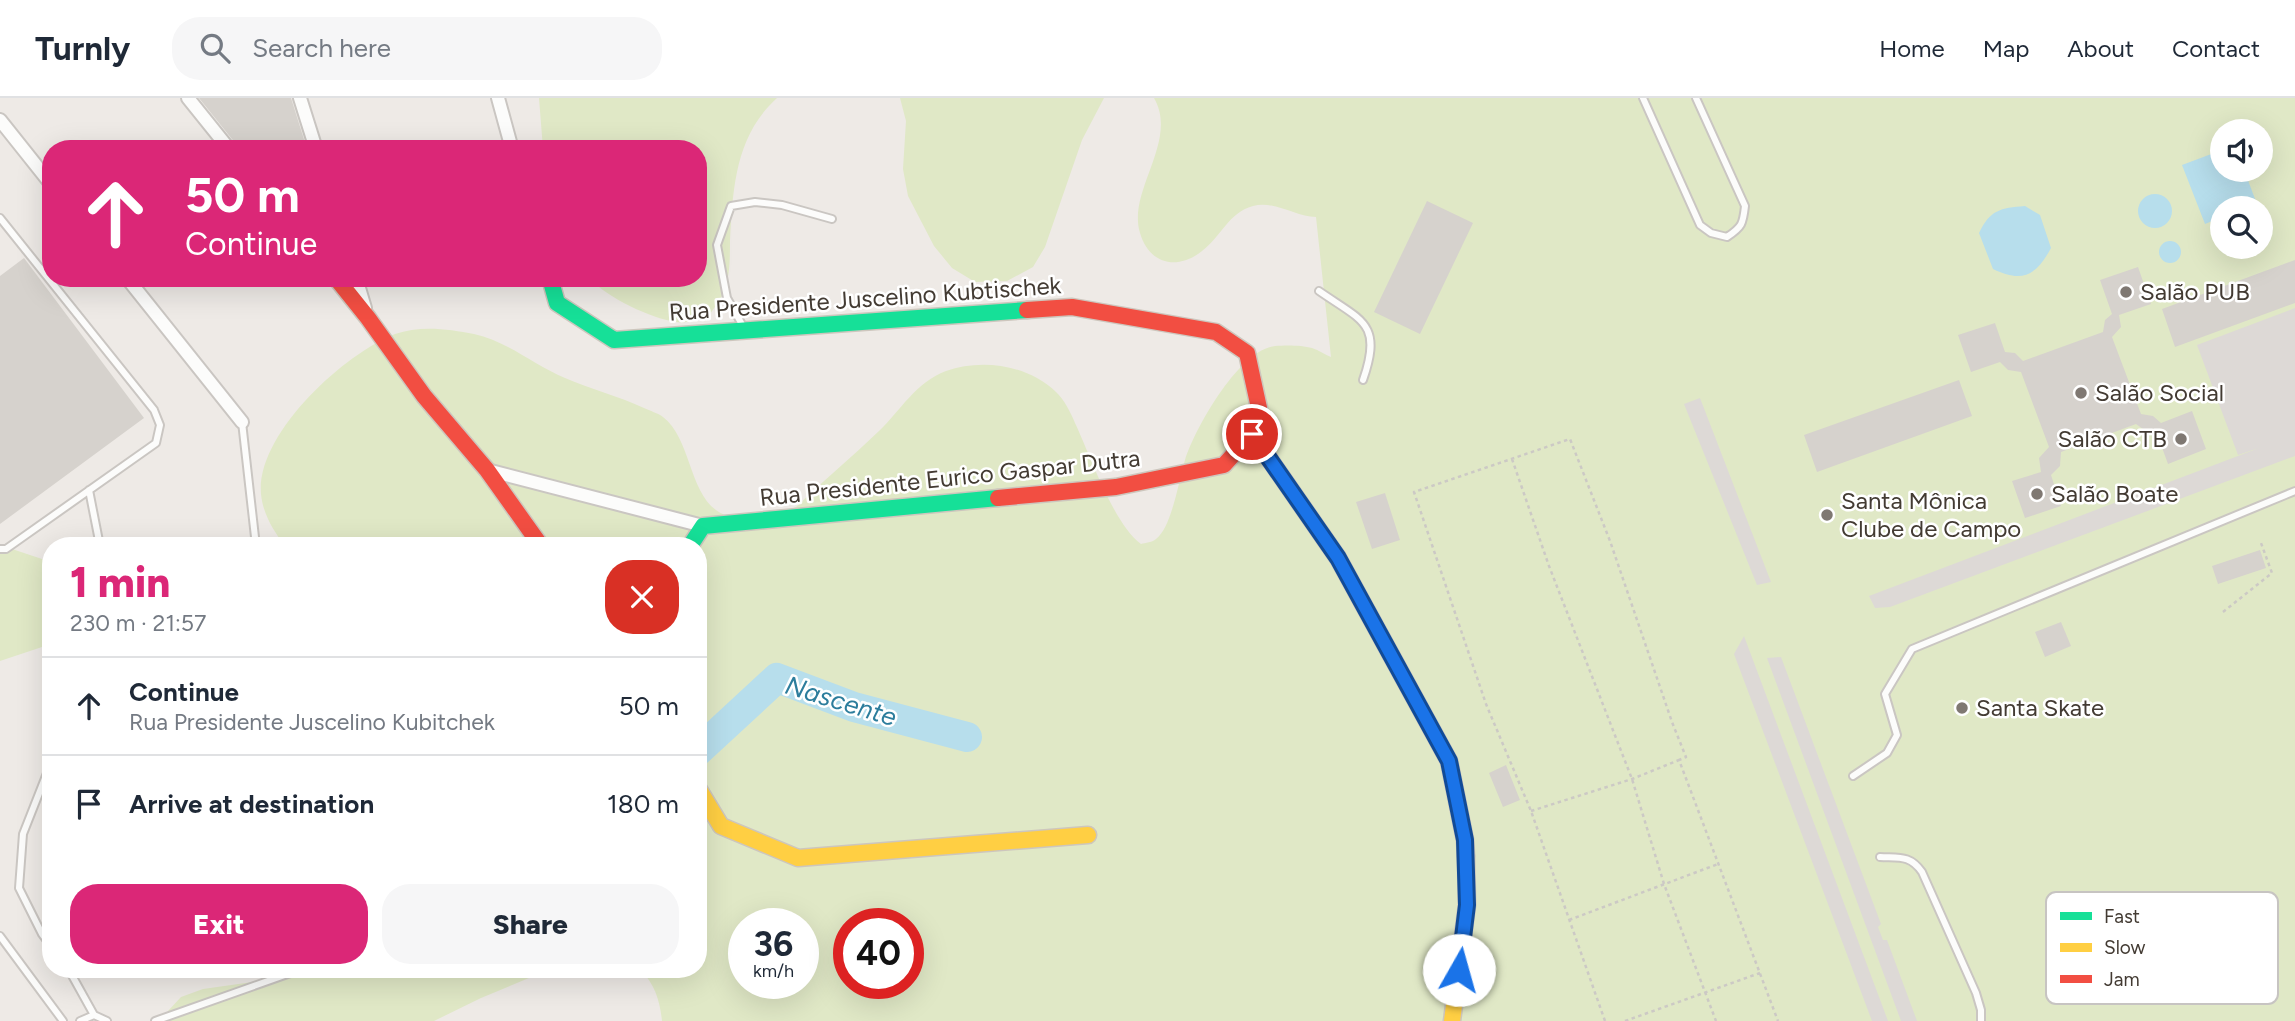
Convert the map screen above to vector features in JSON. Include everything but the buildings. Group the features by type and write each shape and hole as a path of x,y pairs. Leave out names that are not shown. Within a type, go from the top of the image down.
{"street":[{"path":"188,98 222,140"},
{"path":"300,98 313,140"},
{"path":"498,98 510,140"},
{"path":"0,120 42,173"},
{"path":"134,287 242,422"},
{"path":"343,287 424,396 487,470 535,537"},
{"path":"359,287 368,317"},
{"name":"Rua Presidente Juscelino Kubtischek","path":"553,287 557,303 614,340 1072,307 1216,332 1247,353 1258,408 1252,434"},
{"path":"1252,434 1338,558 1449,761 1465,840 1467,905 1452,1021"},
{"name":"Rua Presidente Eurico Gaspar Dutra","path":"704,526 1116,487 1224,465 1252,434"},
{"path":"487,470 704,526 696,537"},
{"path":"707,803 721,826 798,858 1088,835"}],"lane":[{"path":"1643,98 1700,225 1711,233 1727,237 1740,228 1744,220 1745,206 1696,98"},
{"path":"745,330 727,298 717,245 731,206 755,202 782,205 831,219"},
{"path":"0,218 42,270"},
{"path":"0,549 6,549 156,443 160,425 154,410 55,287"},
{"path":"1319,291 1366,323 1372,340 1370,360 1363,380"},
{"path":"242,422 255,537"},
{"path":"89,490 98,537"},
{"path":"1853,776 1887,753 1897,735 1885,694 1912,649 2295,491"},
{"path":"42,786 23,834 19,888 42,934"},
{"path":"1880,857 1914,861 1922,872 1976,993 1981,1021"},
{"path":"0,936 63,1021"},
{"path":"73,978 94,1015 107,1021"},
{"path":"155,1021 276,978"},
{"path":"80,1021 94,1015"}],"path":[{"path":"1531,811 1632,779 1686,757 1610,541 1570,439 1414,492 1486,704 1531,811 1605,1021"},
{"path":"1512,459 1549,566 1632,779 1664,884 1716,1021"},
{"path":"2223,612 2272,573 2261,543"},
{"path":"1679,760 1778,1021"},
{"path":"1569,920 1718,864"},
{"path":"1625,1021 1760,973"}],"green space":[{"path":"539,98 777,98 752,129 744,146 735,182 727,282 708,317 688,322 666,320 630,306 600,287 707,287 707,140 542,140"},
{"path":"900,98 1104,98 1082,140 1045,247 1033,267 1007,281 975,282 952,268 934,246 908,196 903,169 906,121"},
{"name":"Santa Mônica Clube de Campo","path":"1154,98 2295,98 2295,1021 662,1021 656,994 648,978 707,978 707,537 278,537 269,522 261,494 263,471 273,446 307,399 352,359 374,344 405,331 455,331 486,337 565,378 661,416 681,441 698,486 715,509 733,517 768,514 796,507 935,376 960,367 1004,366 1032,376 1059,395 1121,521 1141,544 1153,541 1162,533 1166,524 1185,460 1198,429 1233,375 1261,351 1275,346 1308,347 1331,357 1316,217 1269,205 1253,206 1237,214 1209,245 1193,257 1174,262 1157,258 1144,243 1138,217 1140,200 1161,131 1160,114"},
{"path":"0,545 42,559 42,647 0,661"},
{"path":"281,978 529,978 434,1021 169,1021 168,1011 181,997 203,989"}],"shaded area":[{"path":"2295,308 2295,456 1890,607 1875,608 1869,596 2259,448 2238,455 2197,345"},
{"path":"1700,398 1771,582 1757,585 1684,404"},
{"path":"1744,636 1888,1021 1872,1021 1734,654"},
{"path":"1781,657 1881,924 1878,927 1883,940 1887,940 1917,1021 1901,1021 1767,658"}],"water":[{"path":"2210,154 2210,182 2249,182 2254,196 2210,196 2210,222 2205,224 2182,165"},
{"path":"2155,194 2167,199 2172,211 2167,223 2155,228 2143,223 2138,211 2143,199"},
{"path":"2025,206 2040,215 2051,248 2034,271 2012,276 1993,269 1979,233 1987,219 1997,212"},
{"path":"2170,241 2178,244 2181,252 2178,260 2170,263 2162,260 2159,252 2162,244"}],"waterway":[{"name":"Nascente","path":"707,743 777,678 854,707 967,737"}],"traffic: fast":[{"path":"553,287 557,303 614,340 1027,310"},
{"path":"1252,434 1338,558 1449,761 1466,856"},
{"path":"696,537 703,526 998,498"}],"traffic: slow":[{"path":"707,803 721,826 798,858 1088,835"},
{"path":"1452,1021 1467,905 1466,856"}],"traffic: jam":[{"path":"343,287 424,396 487,470 535,537"},
{"path":"998,498 1116,487 1224,465 1252,434 1259,408 1247,353 1216,332 1072,307 1027,310"}],"place":[{"name":"Salão PUB","path":"2126,292"},
{"name":"Salão Social","path":"2081,393"},
{"name":"Salão CTB","path":"2181,439"},
{"name":"Salão Boate","path":"2037,494"},
{"name":"Santa Mônica Clube de Campo","path":"1827,515"},
{"name":"Santa Skate","path":"1962,708"}],"route":[{"path":"1252,434 1338,558 1449,761 1465,840 1467,905 1459,970"}]}
